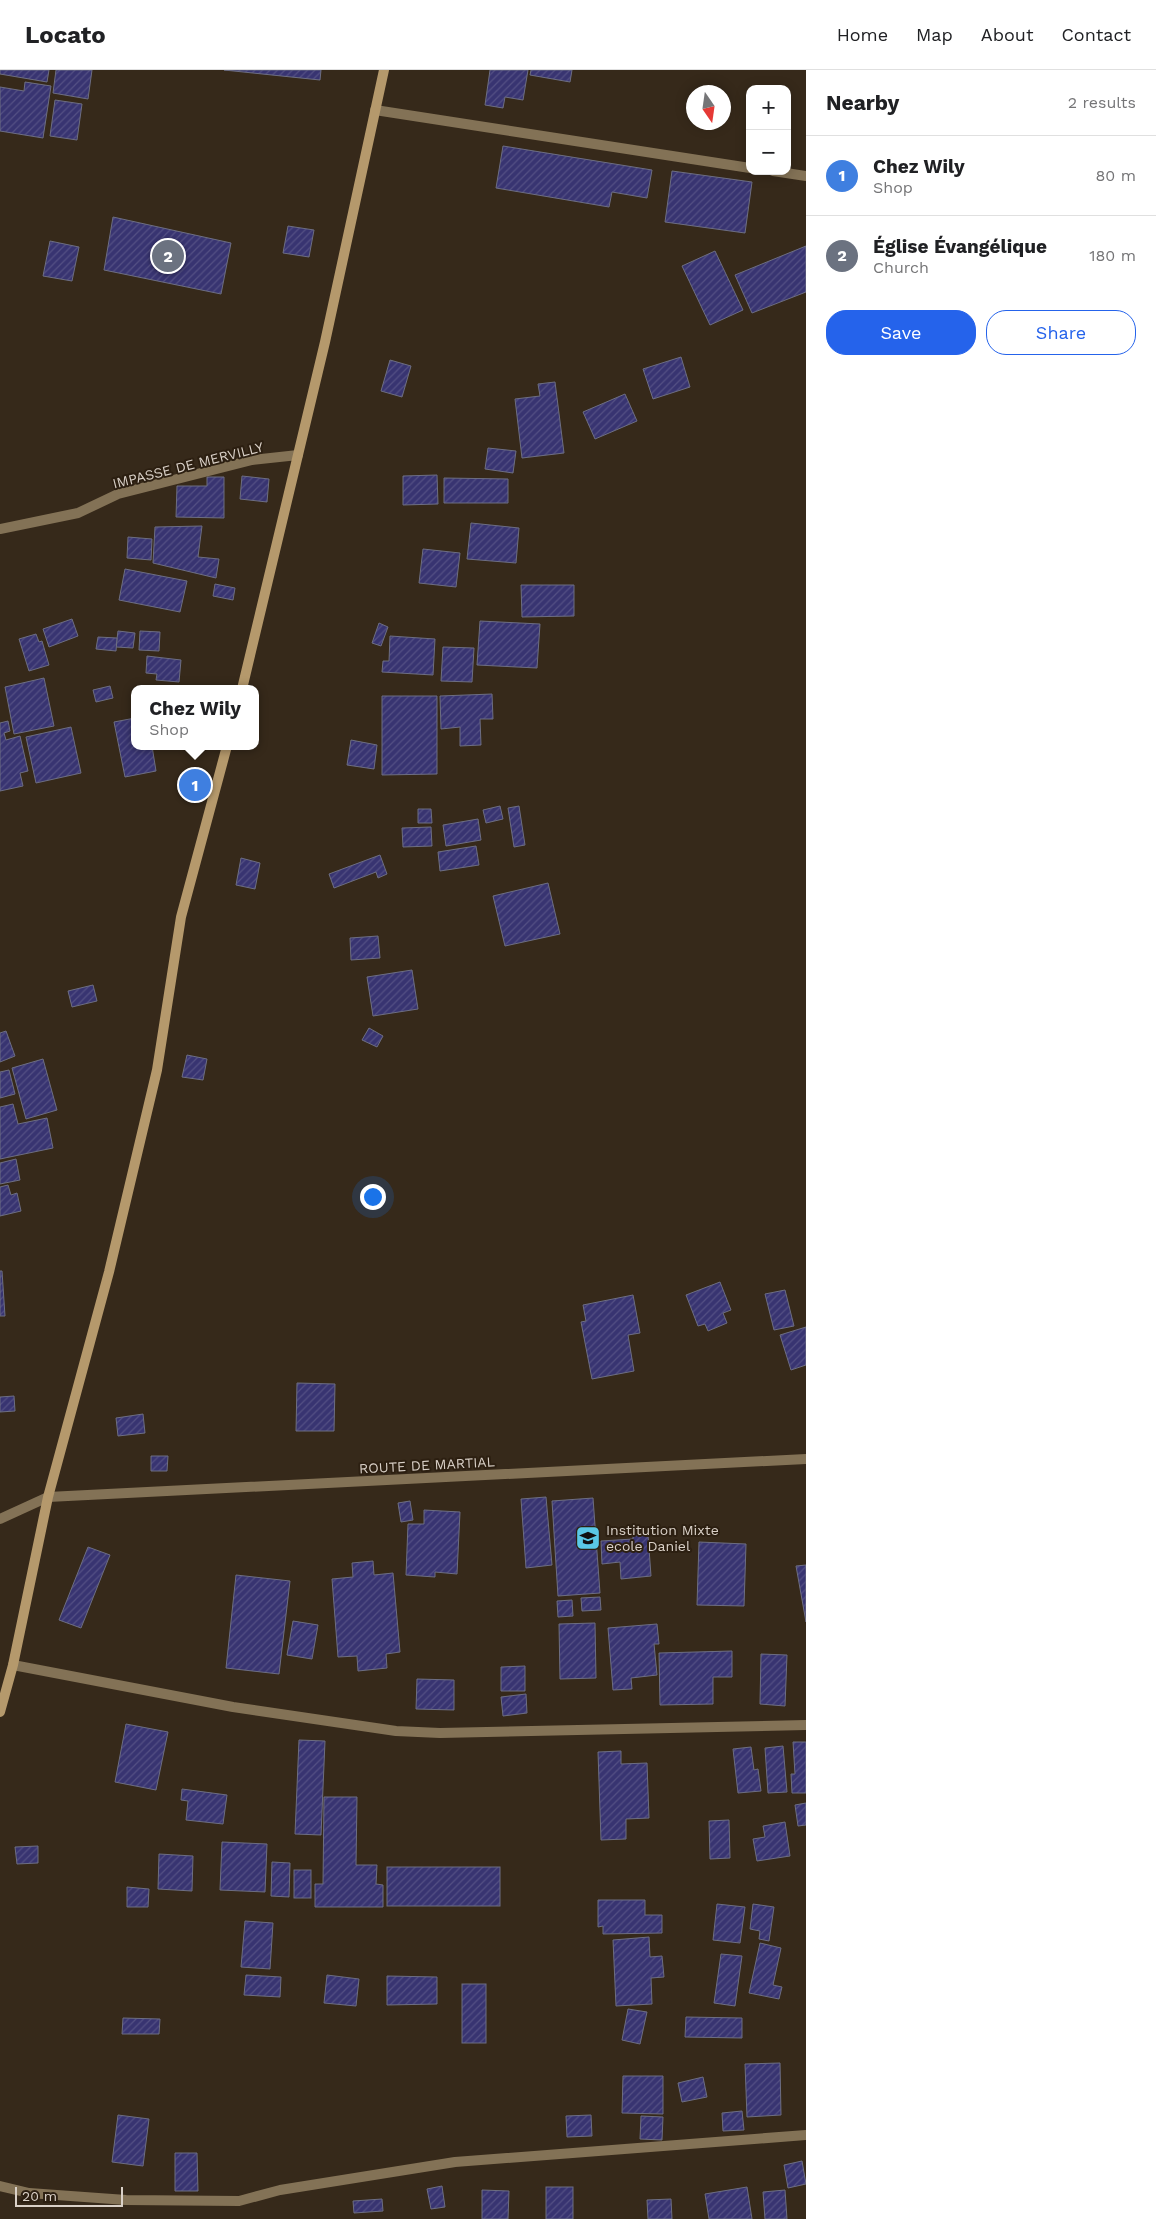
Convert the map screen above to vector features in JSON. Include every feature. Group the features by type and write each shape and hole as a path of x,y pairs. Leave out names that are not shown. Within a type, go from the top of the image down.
{"main road":[{"path":"243,685 325,342 384,70"},
{"path":"0,1712 13,1665 48,1497 109,1272 157,1070 181,918 226,750"}],"street":[{"path":"375,110 746,167"},
{"path":"791,174 806,176"},
{"name":"IMPASSE DE MERVILLY","path":"0,529 78,513 118,494 252,460 298,455"},
{"name":"ROUTE DE MARTIAL","path":"48,1497 806,1460"},
{"path":"0,1519 48,1497"},
{"path":"13,1665 233,1707 396,1731 450,1733 806,1725"},
{"path":"0,2186 29,2193 126,2200 239,2201 280,2190 455,2162 806,2135"}],"building":[{"path":"0,70 49,70 47,82 0,74"},
{"path":"56,70 92,70 88,99 53,93"},
{"path":"224,70 321,70 320,80"},
{"path":"490,70 528,70 523,100 505,97 503,108 485,105"},
{"path":"531,70 572,70 570,82 530,75"},
{"path":"25,82 51,86 43,138 0,131 0,87 24,91"},
{"path":"55,100 82,104 77,140 50,136"},
{"path":"503,146 652,170 647,198 612,192 609,207 496,188"},
{"path":"672,171 752,182 745,233 665,222"},
{"path":"113,217 231,243 221,294 104,270"},
{"path":"288,226 314,230 309,257 283,253"},
{"path":"50,241 79,247 72,281 43,276"},
{"path":"806,246 806,292 752,313 735,275"},
{"path":"715,251 743,310 710,325 682,266"},
{"path":"681,357 690,387 653,399 643,369"},
{"path":"390,360 411,366 402,397 381,391"},
{"path":"555,382 564,453 522,458 515,399 540,396 538,384"},
{"path":"625,394 637,421 595,439 583,412"},
{"path":"488,448 516,451 513,473 485,469"},
{"path":"437,475 438,504 403,505 403,476"},
{"path":"242,476 269,479 267,502 240,499"},
{"path":"207,477 224,477 224,518 176,517 177,486 207,486"},
{"path":"444,478 508,479 508,503 444,503"},
{"path":"471,523 519,528 516,563 467,559"},
{"path":"202,526 198,557 219,559 216,578 153,563 155,527"},
{"path":"128,537 152,539 151,560 127,558"},
{"path":"423,549 460,553 456,587 419,583"},
{"path":"125,569 187,581 180,612 119,600"},
{"path":"215,584 235,588 233,600 213,596"},
{"path":"521,585 574,585 574,616 522,617"},
{"path":"72,619 78,636 49,647 43,629"},
{"path":"480,621 540,624 537,668 477,665"},
{"path":"379,623 388,627 381,646 372,643"},
{"path":"118,631 135,633 133,648 116,647"},
{"path":"140,631 160,632 159,651 139,650"},
{"path":"36,634 39,642 42,641 49,665 29,671 19,639"},
{"path":"390,636 435,639 433,675 382,672 383,661 389,661"},
{"path":"98,637 117,638 116,651 96,649"},
{"path":"443,647 474,648 472,682 441,681"},
{"path":"147,656 181,660 179,682 156,680 157,674 146,673"},
{"path":"44,678 54,726 14,734 5,687"},
{"path":"110,686 113,698 96,702 93,690"},
{"path":"492,694 493,719 480,719 481,745 460,746 460,727 441,729 440,696"},
{"path":"382,696 437,696 437,774 382,775"},
{"path":"131,719 131,750 153,750 156,771 125,777 114,722"},
{"path":"8,721 10,731 4,733 6,740 20,736 28,771 20,773 23,786 0,791 0,723"},
{"path":"71,727 81,773 36,783 26,737"},
{"path":"351,740 377,745 374,769 347,765"},
{"path":"500,806 503,819 486,823 483,810"},
{"path":"519,806 525,845 514,847 508,808"},
{"path":"418,809 431,809 432,823 418,823"},
{"path":"478,819 481,840 446,846 443,825"},
{"path":"431,827 432,846 403,847 402,828"},
{"path":"476,846 479,865 440,871 438,852"},
{"path":"380,855 387,874 378,878 376,872 334,888 329,874"},
{"path":"241,858 260,863 255,889 236,885"},
{"path":"548,883 560,934 505,946 493,896"},
{"path":"378,936 380,958 351,960 350,938"},
{"path":"412,970 418,1009 373,1016 367,977"},
{"path":"93,985 97,1001 72,1007 68,991"},
{"path":"369,1028 383,1036 377,1047 362,1040"},
{"path":"6,1031 15,1056 0,1062 0,1033"},
{"path":"187,1055 207,1059 203,1080 182,1077"},
{"path":"43,1059 57,1110 26,1119 12,1068"},
{"path":"9,1070 15,1094 0,1098 0,1072"},
{"path":"13,1104 18,1124 47,1118 53,1148 0,1159 0,1107"},
{"path":"16,1159 20,1180 0,1184 0,1163"},
{"path":"8,1185 11,1195 17,1193 21,1211 0,1216 0,1187"},
{"path":"0,1271 2,1271 5,1316 0,1316"},
{"path":"720,1282 731,1310 723,1313 727,1323 708,1331 705,1324 698,1326 686,1295"},
{"path":"785,1290 794,1326 774,1330 765,1294"},
{"path":"633,1295 640,1333 628,1335 634,1371 592,1379 581,1322 586,1321 583,1305"},
{"path":"806,1327 806,1365 791,1370 780,1335"},
{"path":"297,1383 335,1384 334,1431 296,1431"},
{"path":"14,1396 15,1411 0,1412 0,1397"},
{"path":"143,1414 145,1433 118,1436 116,1418"},
{"path":"151,1456 168,1456 167,1471 151,1471"},
{"path":"546,1497 552,1565 526,1568 521,1499"},
{"path":"593,1498 600,1593 558,1596 552,1501"},
{"path":"410,1501 413,1520 401,1522 398,1503"},
{"path":"424,1510 460,1512 457,1574 435,1572 435,1577 406,1575 408,1524 424,1524"},
{"path":"648,1535 651,1576 621,1579 620,1562 602,1564 601,1541 633,1539 633,1536"},
{"path":"699,1542 746,1544 744,1606 697,1605"},
{"path":"88,1547 110,1555 81,1628 59,1620"},
{"path":"373,1561 374,1575 393,1573 400,1652 386,1654 387,1668 358,1671 357,1656 338,1657 332,1579 353,1577 352,1563"},
{"path":"806,1565 806,1622 796,1566"},
{"path":"236,1575 290,1581 279,1674 226,1668"},
{"path":"600,1597 601,1610 582,1611 581,1598"},
{"path":"572,1600 573,1616 558,1617 557,1601"},
{"path":"293,1621 318,1625 312,1659 287,1655"},
{"path":"595,1623 596,1678 560,1679 559,1624"},
{"path":"657,1624 659,1644 654,1644 657,1675 631,1678 632,1689 613,1690 608,1628"},
{"path":"732,1651 732,1677 713,1677 713,1704 660,1705 659,1653"},
{"path":"761,1654 787,1655 785,1706 760,1704"},
{"path":"525,1666 525,1691 501,1691 501,1667"},
{"path":"417,1679 454,1680 454,1710 416,1709"},
{"path":"526,1694 527,1713 503,1716 501,1697"},
{"path":"126,1724 168,1732 156,1790 115,1782"},
{"path":"299,1740 325,1741 321,1835 295,1834"},
{"path":"793,1742 806,1742 806,1793 792,1793 791,1774 795,1774"},
{"path":"783,1746 787,1792 768,1793 765,1748"},
{"path":"751,1747 754,1770 758,1769 761,1791 738,1793 733,1749"},
{"path":"621,1751 621,1764 647,1763 649,1818 626,1819 626,1839 601,1840 598,1752"},
{"path":"182,1789 227,1795 223,1824 186,1820 188,1801 181,1800"},
{"path":"324,1797 357,1797 356,1865 377,1865 376,1884 383,1885 383,1907 315,1907 315,1884 323,1884"},
{"path":"806,1803 806,1825 798,1826 795,1805"},
{"path":"729,1820 730,1858 710,1859 709,1821"},
{"path":"785,1822 790,1856 757,1861 753,1839 765,1837 763,1826"},
{"path":"222,1842 267,1844 265,1892 220,1890"},
{"path":"38,1846 38,1863 17,1864 15,1847"},
{"path":"159,1854 193,1856 192,1891 158,1889"},
{"path":"272,1862 290,1863 289,1897 271,1896"},
{"path":"387,1867 500,1867 500,1906 387,1906"},
{"path":"294,1870 311,1870 311,1898 294,1898"},
{"path":"127,1887 149,1889 148,1907 127,1907"},
{"path":"598,1900 645,1900 645,1915 662,1915 662,1933 603,1934 603,1926 598,1927"},
{"path":"717,1904 745,1907 740,1943 713,1940"},
{"path":"753,1904 774,1907 769,1941 759,1939 760,1931 750,1929"},
{"path":"245,1921 273,1923 270,1969 241,1967"},
{"path":"649,1937 650,1957 662,1956 664,1977 651,1978 652,2004 616,2006 613,1940"},
{"path":"760,1943 781,1948 773,1985 782,1987 779,1999 749,1993"},
{"path":"721,1954 742,1956 735,2006 714,2003"},
{"path":"246,1975 281,1977 280,1997 244,1995"},
{"path":"327,1975 359,1979 356,2006 324,2003"},
{"path":"387,1976 437,1977 437,2004 387,2005"},
{"path":"462,1984 486,1984 486,2043 462,2043"},
{"path":"628,2009 647,2012 640,2044 622,2040"},
{"path":"686,2017 742,2018 742,2038 685,2037"},
{"path":"123,2018 160,2019 159,2034 122,2034"},
{"path":"780,2063 781,2115 747,2117 745,2064"},
{"path":"623,2076 663,2076 663,2114 622,2113"},
{"path":"703,2077 707,2097 682,2102 678,2083"},
{"path":"742,2111 744,2130 723,2131 722,2113"},
{"path":"118,2115 149,2119 143,2166 112,2162"},
{"path":"591,2115 592,2136 567,2137 566,2116"},
{"path":"641,2116 663,2117 662,2140 640,2139"},
{"path":"175,2153 197,2153 198,2191 175,2191"},
{"path":"802,2161 806,2184 788,2188 784,2165"},
{"path":"442,2186 445,2207 431,2209 427,2189"},
{"path":"546,2187 573,2187 573,2219 546,2219"},
{"path":"747,2187 752,2219 709,2219 705,2194"},
{"path":"482,2190 509,2191 508,2219 482,2219"},
{"path":"785,2190 787,2219 765,2219 763,2192"},
{"path":"382,2199 383,2211 354,2213 353,2201"},
{"path":"671,2199 672,2219 648,2219 647,2200"}],"place":[{"name":"Église Évangélique","path":"168,256"},
{"name":"Chez Wily","path":"195,785"},
{"name":"Institution Mixte ecole Daniel","path":"588,1538"}]}
